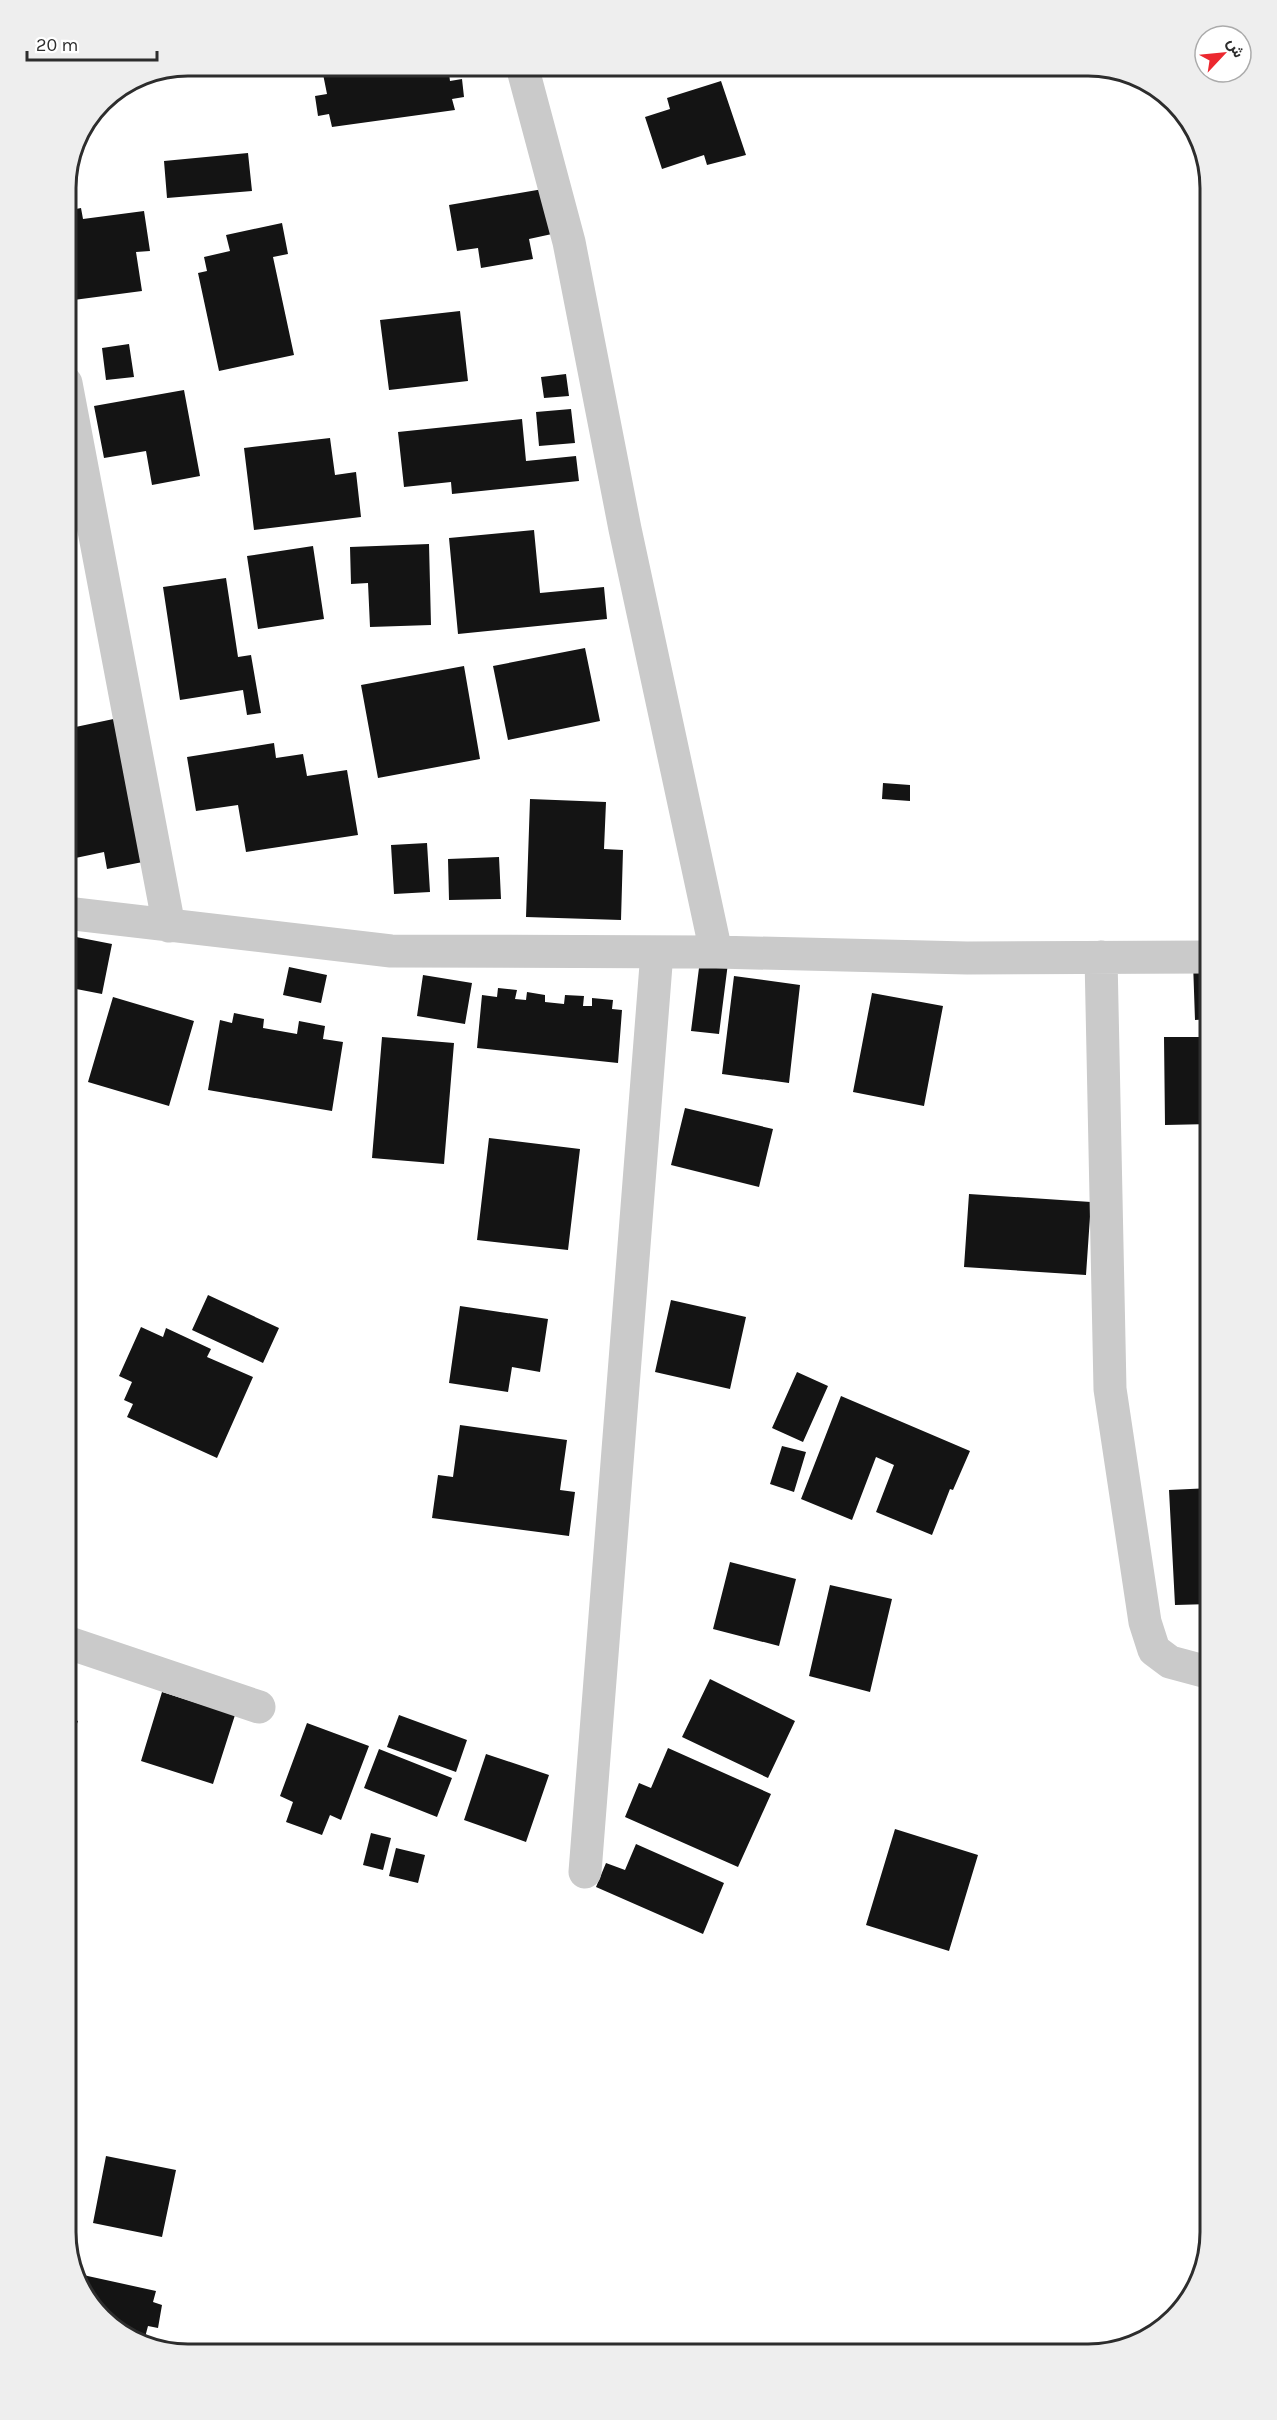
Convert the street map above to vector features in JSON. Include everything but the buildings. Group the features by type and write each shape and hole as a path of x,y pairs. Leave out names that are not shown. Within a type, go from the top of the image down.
{"street":[{"path":"525,77 568,242 625,529 716,952"},
{"path":"77,440 169,926"},
{"path":"77,914 391,951 716,952 967,958 1201,957"},
{"path":"585,1872 657,952"},
{"path":"1101,957 1110,1389 1144,1622 1154,1650 1170,1662 1201,1670"},
{"path":"76,1645 259,1707"}]}
